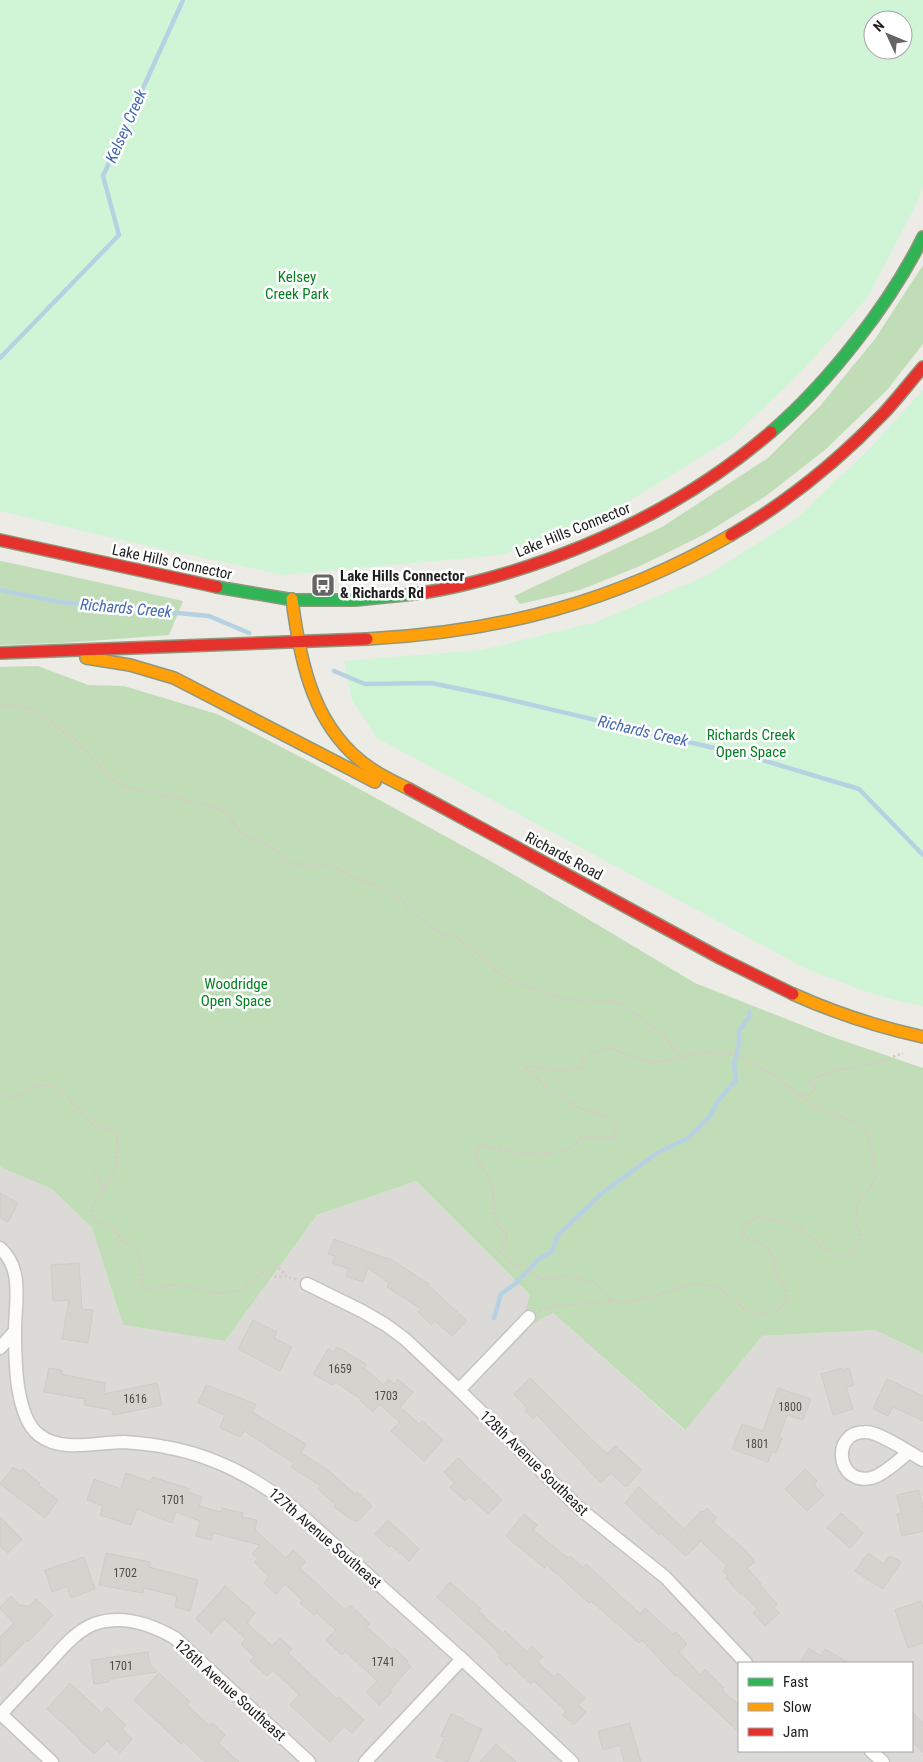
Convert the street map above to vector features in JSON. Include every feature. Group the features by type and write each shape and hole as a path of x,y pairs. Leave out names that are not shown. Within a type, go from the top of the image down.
{"main road":[{"name":"Lake Hills Connector","path":"0,540 222,588 292,600 383,598 444,589 530,566 605,537 686,494 719,473 760,441 793,411 830,371 886,299 918,249 923,237"},
{"path":"0,653 413,636 482,628 521,620 576,604 668,570 736,533 817,476 883,414 923,367"},
{"name":"Richards Road","path":"292,600 298,641 311,690 336,737 358,759 372,769 460,818 792,994 836,1014 903,1034 923,1037"},
{"path":"45,651 130,665 174,678 366,778 460,818"}],"street":[{"name":"127th Avenue Southeast","path":"0,1248 10,1260 17,1282 15,1331 19,1390 23,1412 38,1434 62,1445 125,1442 165,1447 198,1455 236,1470 270,1489 462,1659 572,1762"},
{"name":"128th Avenue Southeast","path":"307,1284 340,1299 386,1325 404,1339 459,1390 580,1509 665,1577 745,1662"},
{"path":"459,1390 529,1317"},
{"path":"0,1348 15,1331"},
{"path":"908,1452 876,1476 864,1479 848,1472 841,1455 844,1444 848,1439 853,1435 864,1432 876,1434 923,1460"},
{"name":"126th Avenue Southeast","path":"0,1714 67,1644 94,1624 117,1620 141,1622 158,1628 175,1638 309,1762"},
{"path":"365,1762 462,1659"},
{"path":"0,1714 52,1762"},
{"path":"872,1752 883,1762"}],"path":[{"path":"0,707 12,704 36,712 75,740 114,781 134,789 215,806 226,814 238,830 251,839 272,847 290,864 320,864 335,868 352,878 376,885 401,899 430,927 443,934 456,936 502,975 518,983 548,995 595,1003 605,1000 616,1002 640,1016 658,1030 682,1058"},
{"path":"529,1317 537,1311 556,1306 613,1301 626,1304 694,1284 715,1286 745,1310 755,1315 768,1314 776,1310 786,1302 788,1293 776,1274 773,1256 768,1247 741,1233 741,1228 758,1217 781,1221 800,1229 836,1254 844,1256 854,1250 862,1238 856,1223 857,1204 876,1177 870,1142 865,1130 853,1121 828,1112 807,1101 773,1075 741,1057 727,1053 700,1053 682,1058 651,1062 626,1055 612,1048 597,1051 583,1059 585,1066 563,1070 524,1066 545,1086 578,1107 608,1117 617,1128 613,1138 581,1137 574,1146 564,1150 537,1154 508,1152 480,1145 475,1154 478,1163 492,1185 495,1220 508,1236 500,1251 514,1266 527,1264 533,1273 540,1278 548,1279 567,1276 595,1283 613,1301"},
{"path":"800,1094 810,1096 816,1086 812,1085 810,1080 832,1071 874,1064 903,1053"},
{"path":"0,1092 13,1097 35,1086 52,1085 61,1091 92,1123 109,1128 117,1136 118,1149 114,1171 92,1206 93,1218 115,1231 122,1241 135,1244 140,1259 143,1286 155,1290 167,1285 180,1285 215,1294 241,1290 264,1272 276,1276 286,1276 307,1284"},
{"path":"94,1167 103,1189"},
{"path":"275,1264 286,1276"}],"shaded area":[{"path":"0,1167 52,1189 92,1228 123,1325 225,1341 317,1215 416,1181 530,1295 553,1313 684,1430 762,1336 875,1330 923,1353 923,1762 0,1762"}],"green space":[{"name":"Kelsey Creek Park","path":"0,0 923,0 923,187 918,201 867,298 802,371 732,438 611,512 501,555 283,575 108,537 0,511"},
{"path":"923,265 923,344 887,390 826,449 766,496 703,535 640,566 580,590 520,604 514,596 662,527 768,458 820,406 875,339"},
{"name":"Richards Creek Open Space","path":"923,390 923,1006 877,995 803,967 377,738 352,700 344,661 482,650 596,622 706,576 797,518 871,447"},
{"path":"0,561 183,601 169,635 63,643 0,645"},
{"name":"Woodridge Open Space","path":"38,666 88,685 124,686 217,714 314,764 494,863 695,983 827,1035 923,1068 923,1353 875,1330 762,1336 685,1430 553,1313 535,1322 525,1311 530,1295 416,1181 317,1215 225,1341 123,1325 92,1228 52,1189 0,1167 0,667"}],"building":[{"path":"0,1193 18,1203 8,1222 0,1217"},
{"path":"334,1239 389,1258 429,1284 467,1321 452,1336 435,1321 431,1325 418,1312 421,1309 387,1287 389,1283 368,1268 363,1282 346,1276 349,1269 332,1263 335,1256 328,1254"},
{"path":"79,1263 82,1309 93,1310 88,1343 62,1339 69,1300 53,1301 51,1265"},
{"path":"253,1320 277,1332 274,1338 292,1347 280,1371 238,1349"},
{"path":"337,1347 366,1364 364,1368 384,1385 388,1379 394,1384 398,1379 413,1392 400,1407 419,1424 422,1421 443,1440 424,1461 391,1431 400,1422 379,1404 373,1412 361,1399 335,1382 333,1385 313,1374 328,1349 334,1352"},
{"path":"49,1368 62,1370 61,1374 105,1383 104,1394 157,1383 162,1405 113,1415 112,1410 84,1405 85,1399 44,1392"},
{"path":"841,1368 842,1370 849,1368 854,1385 846,1387 853,1409 833,1415 821,1374"},
{"path":"530,1378 607,1454 615,1446 642,1470 626,1487 611,1473 601,1483 537,1415 533,1419 525,1410 527,1408 514,1394"},
{"path":"887,1379 923,1396 923,1421 893,1407 888,1416 873,1409"},
{"path":"206,1385 256,1404 252,1412 306,1444 301,1453 328,1470 372,1506 358,1521 354,1521 334,1507 336,1505 318,1489 321,1486 291,1467 294,1463 244,1431 241,1437 220,1428 225,1415 198,1403"},
{"path":"778,1388 811,1399 803,1420 787,1415 779,1437 782,1438 776,1453 772,1451 768,1462 732,1449 742,1424 763,1431"},
{"path":"458,1458 502,1500 488,1514 469,1497 465,1501 450,1487 454,1483 444,1472"},
{"path":"13,1467 20,1472 22,1469 40,1483 38,1485 58,1500 45,1518 0,1484"},
{"path":"805,1469 817,1481 814,1485 824,1495 807,1511 785,1489"},
{"path":"126,1473 151,1482 153,1477 189,1489 188,1492 202,1497 199,1506 221,1512 222,1508 243,1513 242,1517 257,1520 255,1530 286,1558 293,1550 306,1562 300,1568 345,1610 350,1605 370,1624 367,1627 392,1650 394,1648 408,1661 406,1662 411,1666 390,1690 392,1692 379,1705 366,1692 377,1681 345,1651 342,1655 326,1640 336,1630 317,1613 314,1615 300,1603 303,1601 285,1584 276,1594 264,1583 269,1577 254,1562 258,1558 252,1554 260,1545 213,1533 211,1540 196,1536 200,1521 176,1512 172,1523 137,1509 131,1525 100,1515 103,1506 87,1500 94,1479 121,1489"},
{"path":"639,1487 684,1529 701,1511 703,1512 707,1508 717,1518 713,1522 745,1550 755,1562 747,1568 777,1604 774,1607 779,1613 765,1626 753,1613 757,1609 726,1578 728,1576 723,1570 727,1566 701,1541 686,1556 661,1533 659,1535 625,1503"},
{"path":"919,1490 923,1509 923,1531 902,1536 897,1514 901,1513 897,1495"},
{"path":"841,1513 863,1533 850,1548 827,1528"},
{"path":"524,1514 537,1525 533,1530 568,1558 570,1556 583,1568 586,1564 640,1614 645,1608 673,1634 676,1632 687,1644 679,1652 700,1675 705,1669 724,1688 722,1690 738,1704 738,1731 677,1675 675,1676 642,1640 639,1643 591,1601 589,1603 547,1565 545,1568 506,1536"},
{"path":"0,1517 22,1539 8,1553 0,1546"},
{"path":"388,1520 419,1549 409,1561 375,1534"},
{"path":"106,1553 150,1562 149,1567 198,1580 190,1611 175,1607 177,1596 144,1588 143,1593 99,1585"},
{"path":"868,1553 884,1564 888,1557 893,1557 901,1562 883,1589 855,1571"},
{"path":"84,1557 95,1589 71,1598 67,1586 52,1592 45,1570"},
{"path":"450,1582 481,1609 479,1611 503,1634 505,1631 527,1652 532,1646 543,1657 538,1662 554,1677 558,1673 585,1698 578,1705 586,1712 574,1725 563,1715 566,1711 534,1681 531,1684 509,1663 507,1666 498,1657 500,1655 492,1646 437,1597"},
{"path":"225,1586 255,1613 247,1623 272,1646 280,1638 292,1649 288,1653 337,1699 339,1697 364,1720 352,1733 344,1726 330,1742 290,1705 299,1695 273,1670 267,1676 250,1661 254,1657 241,1644 246,1639 224,1619 211,1633 196,1619"},
{"path":"11,1596 19,1605 30,1606 36,1599 53,1615 28,1642 27,1640 0,1667 0,1637 14,1623 0,1607"},
{"path":"921,1601 923,1608 923,1643 908,1648 895,1610"},
{"path":"809,1648 821,1656 825,1649 847,1662 801,1662"},
{"path":"148,1652 150,1665 157,1672 108,1679 108,1682 94,1684 91,1660"},
{"path":"159,1673 190,1702 187,1705 210,1726 212,1723 225,1735 218,1743 239,1762 205,1762 183,1741 181,1744 134,1700"},
{"path":"70,1683 102,1713 107,1707 126,1725 122,1729 132,1739 120,1753 107,1741 94,1754 47,1709"},
{"path":"913,1712 923,1723 923,1753 913,1742"},
{"path":"451,1714 482,1729 468,1762 448,1762 436,1757 445,1737 441,1736"},
{"path":"630,1723 641,1762 624,1762 620,1745 603,1750 598,1731"},
{"path":"496,1744 516,1762 480,1762"}],"waterway":[{"name":"Kelsey Creek","path":"0,358 119,235 103,176 183,0"},
{"name":"Richards Creek","path":"0,590 60,602 209,616 249,633"},
{"name":"Richards Creek","path":"334,671 365,684 431,683 494,696 752,757 859,789 923,855"},
{"path":"494,1318 501,1294 515,1284 540,1258 552,1252 558,1235 601,1194 657,1153 688,1138 711,1115 717,1102 736,1080 734,1063 739,1045 739,1031 749,1017 749,1011"}],"traffic: fast":[{"path":"771,432 814,390 856,341 893,289 923,237"},
{"path":"217,587 294,600 355,600 414,594"}],"traffic: slow":[{"path":"367,639 464,629 510,621 555,610 600,596 644,579 731,535"},
{"path":"292,599 295,623 306,671 313,694 323,715 336,735 352,753 372,769 409,789"},
{"path":"86,658 130,665 174,678 375,782"},
{"path":"793,994 857,1019 923,1037"}],"traffic: jam":[{"path":"731,535 792,495 830,464 883,414 923,367"},
{"path":"414,594 484,580 507,573 578,548 612,533 679,498 711,478 771,432"},
{"path":"0,540 217,587"},
{"path":"0,653 367,639"},
{"path":"409,789 720,958 793,994"}],"place":[{"name":"Lake Hills Connector & Richards Rd","path":"323,585"}]}
